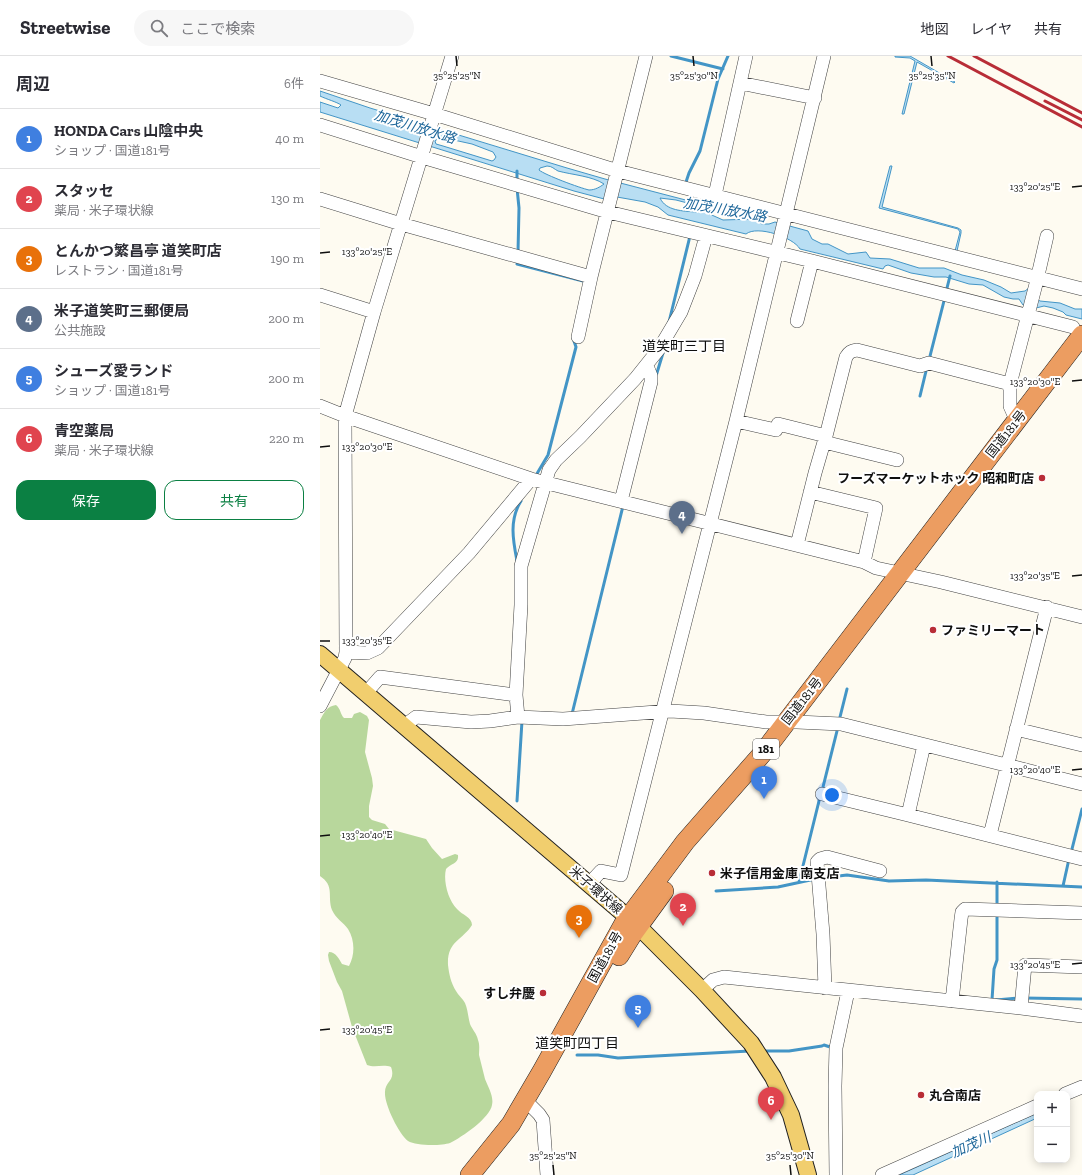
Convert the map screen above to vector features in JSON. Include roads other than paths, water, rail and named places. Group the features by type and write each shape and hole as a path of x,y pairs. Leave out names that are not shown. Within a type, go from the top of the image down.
{"highway":[{"name":"国道181号","path":"905,574 1078,331"},
{"name":"国道181号","path":"470,1175 527,1102 550,1076 622,951 634,922 751,782 791,722 905,574 1082,355"},
{"name":"国道181号","path":"482,1175 509,1138 527,1102"}],"main road":[{"name":"米子環状線","path":"320,654 634,922 652,942 702,990 751,1042 774,1077 791,1115 808,1175"}],"street":[{"path":"320,706 339,670 346,652 345,416 374,312 452,56"},
{"path":"578,337 591,277 646,56"},
{"path":"715,195 746,56"},
{"path":"589,884 601,871 621,875 736,421 824,56"},
{"path":"320,81 433,118 618,173 715,195 786,216 1036,280 1082,288"},
{"path":"740,84 814,98"},
{"path":"320,125 706,236 777,250 812,261 1027,314 1078,331"},
{"path":"320,199 401,224 591,277"},
{"path":"518,717 516,695 521,605 521,566 549,470 556,460 580,437 647,366 681,312 695,276 706,236"},
{"path":"1014,415 1010,406 1010,384 1047,236"},
{"path":"797,321 812,261"},
{"path":"320,295 374,312"},
{"path":"796,545 848,353 857,350 920,366 929,363 1010,384"},
{"path":"621,500 651,382 651,376 647,366"},
{"path":"320,406 345,416 531,479 621,500 864,562 876,568 1047,607 1082,617"},
{"path":"736,421 776,430 778,424 897,460"},
{"path":"346,652 367,653 378,648 469,553 531,479"},
{"path":"810,492 876,508 864,562"},
{"path":"990,835 1047,607"},
{"path":"366,693 380,677 516,695"},
{"path":"404,726 416,717 471,722 518,717 563,719 670,711 704,713 758,721 841,724 1082,784"},
{"path":"1016,729 1082,745"},
{"path":"908,815 924,745"},
{"path":"822,794 1082,859"},
{"path":"825,988 823,934 817,862 820,859 827,857 880,872"},
{"path":"952,1001 961,919 962,912 965,909 1082,913"},
{"path":"1021,1008 1025,965 1082,967"},
{"path":"702,990 713,980 724,977 1021,1008 1082,1016"},
{"path":"836,1175 836,1048 848,991"},
{"path":"1070,1092 1082,1087"},
{"path":"527,1102 544,1120 547,1175"},
{"path":"882,1175 1034,1107"}],"water":[{"path":"895,56 910,56 955,82 954,83 917,62 904,114 902,114 915,61 910,58"},
{"path":"320,91 370,108 567,168 701,204 705,212 723,220 753,219 762,224 775,222 808,231 812,239 822,244 828,244 848,254 866,252 870,258 890,259 919,268 944,268 962,275 984,280 1011,293 1025,291 1029,288 1040,301 1060,303 1075,309 1082,309 1082,319 1066,315 1063,312 1053,308 1044,306 1036,308 1023,305 1019,299 1004,297 983,285 969,284 946,277 934,277 911,273 888,265 883,269 800,249 790,240 774,234 758,231 746,234 668,215 658,207 645,202 617,197 608,200 574,191 320,112 320,102 338,108 341,105 320,96","holes":["402,123 421,125 418,129 419,132 414,133 400,124","440,137 472,144 493,152 496,157 492,161 436,144 435,141","550,166 558,171 588,177 604,184 589,190 548,175 539,170 540,168","660,198 676,200 695,205 698,211 675,210 666,206"]},
{"path":"890,166 892,166 882,207 958,228 961,230 961,233 957,251 955,251 960,232 958,229 879,208"},
{"name":"加茂川","path":"1034,1114 1034,1119 913,1175 899,1175"}],"waterway":[{"path":"671,56 723,69"},
{"path":"685,185 700,151 718,79 728,56"},
{"path":"517,171 517,182"},
{"path":"517,188 519,208 518,252"},
{"path":"669,322 690,236"},
{"path":"518,260 517,264 587,282"},
{"path":"946,292 950,276"},
{"path":"929,360 945,297"},
{"path":"535,477 548,455 576,347 573,338"},
{"path":"656,376 663,353"},
{"path":"920,396 927,367"},
{"path":"517,561 513,538 513,523 517,508 521,501"},
{"path":"572,714 623,506"},
{"path":"839,721 847,689"},
{"path":"517,801 522,721"},
{"path":"822,791 838,727"},
{"path":"799,882 820,797"},
{"path":"1071,853 1082,809"},
{"path":"1063,886 1069,859"},
{"path":"822,878 847,875 889,881 926,880 1082,887"},
{"path":"716,891 778,887 815,879"},
{"path":"997,882 997,906"},
{"path":"992,1000 994,969 997,960 997,914"},
{"path":"996,1000 1019,998"},
{"path":"1024,998 1082,999"},
{"path":"762,1051 789,1051 824,1045 833,1048"},
{"path":"577,1055 598,1055 618,1058 750,1051"}],"railway":[{"path":"948,56 1082,127"},
{"path":"974,56 1082,113"},
{"path":"1045,101 1082,120"}],"place":[{"name":"フーズマーケットホック 昭和町店","path":"1042,478"},
{"name":"米子道笑町三郵便局","path":"682,534"},
{"name":"ファミリーマート","path":"933,630"},
{"name":"HONDA Cars 山陰中央","path":"764,799"},
{"name":"米子信用金庫 南支店","path":"712,873"},
{"name":"スタッセ","path":"683,926"},
{"name":"とんかつ繁昌亭 道笑町店","path":"579,938"},
{"name":"すし弁慶","path":"543,993"},
{"name":"シューズ愛ランド","path":"638,1028"},
{"name":"丸合南店","path":"921,1095"},
{"name":"青空薬局","path":"771,1120"}],"district":[{"name":"道笑町三丁目","path":"684,346"},
{"name":"道笑町四丁目","path":"577,1043"}],"water label":[{"name":"加茂川放水路","path":"415,127"},
{"name":"加茂川放水路","path":"725,210"}]}
